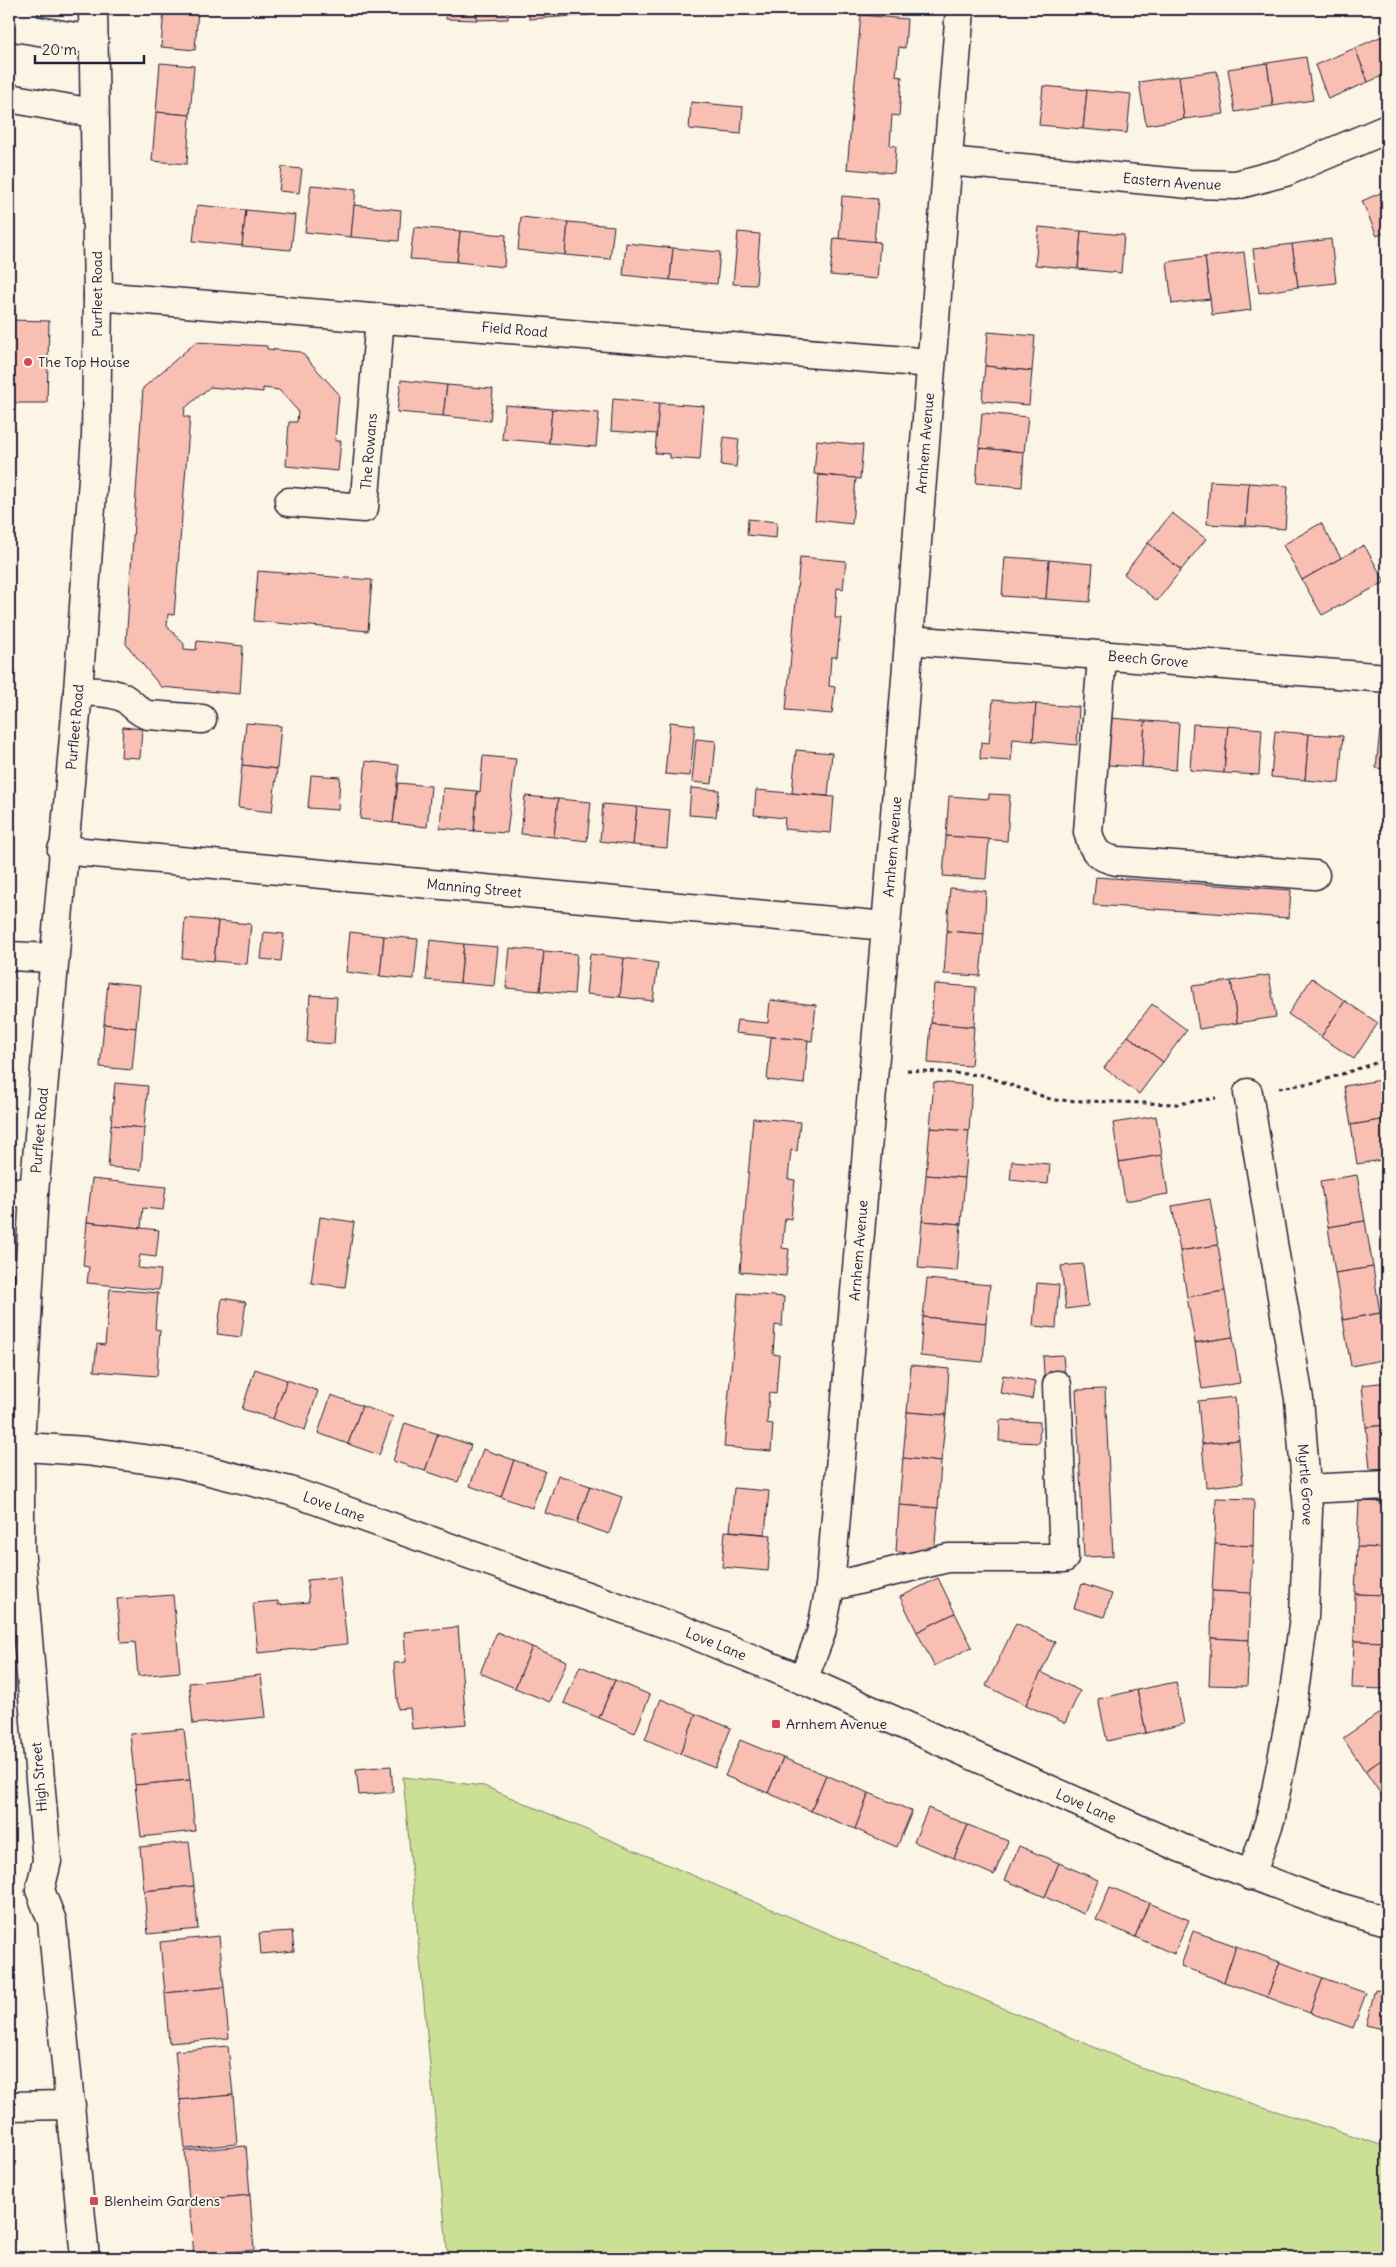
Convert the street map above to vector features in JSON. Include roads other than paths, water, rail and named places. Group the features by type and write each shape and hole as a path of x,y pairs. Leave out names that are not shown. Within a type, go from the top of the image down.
{"street":[{"name":"Purfleet Road","path":"14,1446 21,1193 53,958 78,691 96,436 98,296 93,113 93,9"},
{"name":"Arnhem Avenue","path":"803,1680 821,1633 830,1587 886,926 960,9"},
{"path":"22,18 94,40"},
{"path":"9,98 93,113"},
{"name":"Eastern Avenue","path":"948,161 1189,184 1236,185 1284,172 1387,129"},
{"name":"Field Road","path":"98,296 931,363"},
{"name":"The Rowans","path":"289,502 364,508 380,318"},
{"name":"Beech Grove","path":"909,640 1102,657 1387,678"},
{"path":"1102,657 1088,832 1092,847 1103,858 1117,861 1315,875"},
{"path":"78,691 110,693 120,696 140,713 148,715 202,719"},
{"name":"Manning Street","path":"62,850 886,926"},
{"path":"9,956 53,958"},
{"name":"Myrtle Grove","path":"1248,1093 1299,1399 1308,1510 1304,1618 1292,1707 1271,1817 1251,1876"},
{"path":"830,1587 948,1558 1064,1558 1057,1385"},
{"name":"Love Lane","path":"14,1446 86,1451 181,1464 290,1491 683,1630 803,1680 1181,1848 1331,1905 1387,1921"},
{"name":"High Street","path":"14,1446 20,1546 47,1861 40,1890 52,1921 70,2105"},
{"path":"1306,1489 1387,1485"},
{"path":"9,2106 70,2105 85,2258"}],"place":[{"name":"The Top House","path":"28,362"},
{"name":"Arnhem Avenue","path":"776,1724"},
{"name":"Blenheim Gardens","path":"94,2201"}]}
